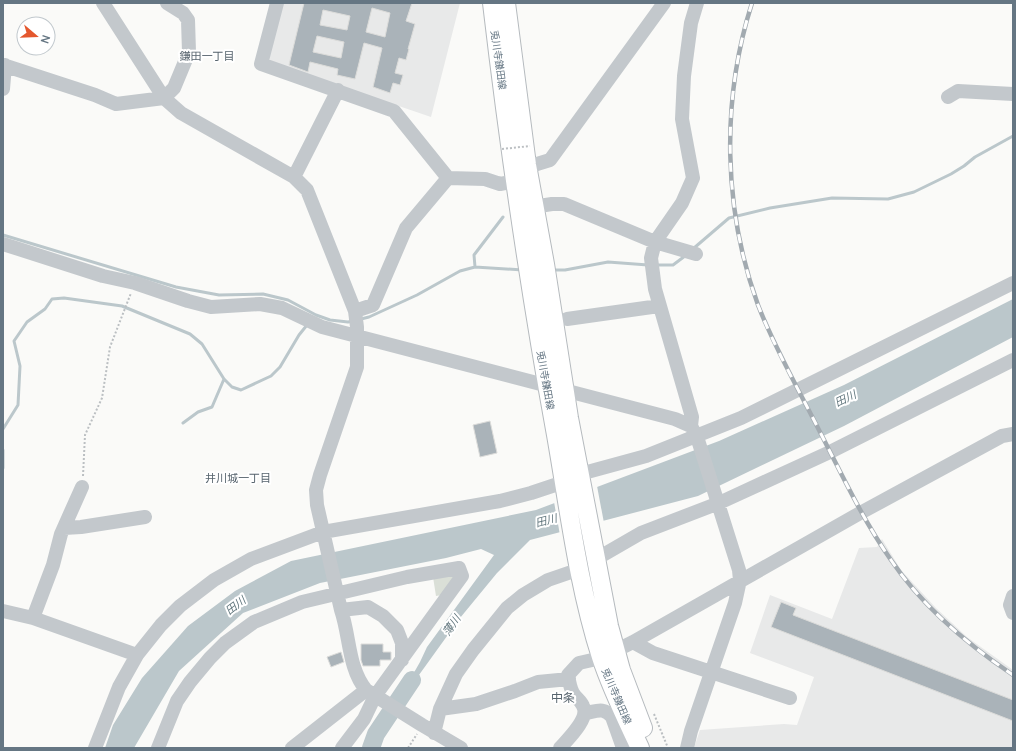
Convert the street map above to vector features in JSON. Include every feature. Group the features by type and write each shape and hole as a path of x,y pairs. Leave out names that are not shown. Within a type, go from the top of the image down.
{"main road":[{"name":"兎川寺鎌田線","path":"492,3 519,171 537,269 555,388 572,481 579,565 592,628 608,654 621,670 638,718 652,748"},
{"name":"兎川寺鎌田線","path":"506,3 519,171"},
{"name":"兎川寺鎌田線","path":"572,481 596,556 604,603 608,654 616,698 640,748"}],"street":[{"path":"103,3 164,98 180,113 294,177 307,190 356,323 356,367 316,490 317,505 338,591 355,671 359,682 373,695 419,724 440,740 461,748"},
{"path":"3,89 4,65 95,95 116,104 164,98 174,88 189,52 188,20 183,13 167,3"},
{"path":"277,3 261,64 394,110 448,178 485,179 500,184 519,171 550,160 664,3"},
{"path":"687,748 735,603 740,580 739,570 718,501 695,434 692,417 655,289 651,264 655,242 682,203 693,178 682,119 684,76 691,23 697,3"},
{"path":"294,177 338,90"},
{"path":"948,97 958,91 1013,94"},
{"path":"356,323 373,304 406,228 448,178"},
{"path":"527,208 552,204 564,204 655,242 696,254"},
{"path":"3,244 103,276 135,283 188,301 211,307 260,304 282,308 322,327 356,323 555,388 675,419 695,434"},
{"path":"95,748 119,687 137,655 161,625 180,606 214,580 251,559 324,535 500,501 531,493 646,456 695,434 741,418 1013,283"},
{"path":"567,319 660,306"},
{"path":"596,556 641,533 830,452 1013,360"},
{"path":"560,748 584,719 586,713 584,706 573,693 568,675 579,663 608,654 633,642 740,580 1002,436 1013,434"},
{"path":"33,618 53,565 64,528 82,487"},
{"path":"64,528 81,527 145,517"},
{"path":"440,740 440,709 456,674 507,608 523,595 548,580 579,565"},
{"path":"158,748 178,701 190,682 225,643 254,622 302,602 338,591 459,568 462,576 458,583 440,605 402,660 373,695 292,748"},
{"path":"1013,596 1010,605 1013,613"},
{"path":"341,610 368,607 383,616 397,630 402,642 402,660"},
{"path":"3,611 33,618 137,655"},
{"path":"633,642 653,653 790,698"},
{"path":"440,709 476,704 515,692 538,682 569,679"},
{"path":"342,748 364,719 373,695"},
{"path":"586,713 603,710 608,712 612,716 623,748"}],"path":[{"path":"502,150 530,146"},
{"path":"82,487 85,435 102,398 110,347 135,283"},
{"path":"408,748 419,724"}],"shaded area":[{"path":"280,3 460,3 431,117 267,61"},
{"path":"882,539 901,570 936,608 967,637 1013,670 1013,748 694,748 700,730 784,724 797,725 814,677 750,653 770,595 832,619 859,548 877,547"},
{"path":"458,574 442,595 436,596 433,577"}],"water":[{"name":"田川","path":"1013,299 1013,337 844,426 698,496 530,540 497,573 460,618 388,718 427,647 494,555 481,549 446,558 320,583 243,613 179,671 134,748 105,748 113,725 142,678 188,626 235,591 291,561 536,510 719,441 844,385"}],"pier":[{"path":"597,486 604,523 560,535 554,502"}],"building":[{"path":"304,3 412,3 406,21 415,24 409,49 406,60 399,58 395,73 403,75 400,85 393,83 390,93 373,87 382,48 364,43 355,79 337,75 338,69 310,62 308,72 289,65","holes":["372,8 390,13 385,37 366,32","323,10 350,16 347,30 320,25","317,36 344,42 341,58 313,52"]},
{"path":"490,421 497,453 480,457 473,425"},
{"path":"781,602 796,608 793,615 1013,700 1013,721 771,627"},
{"path":"361,644 383,644 383,652 391,652 391,660 380,660 380,666 363,666 361,660"},
{"path":"341,652 344,662 331,667 327,657"}],"waterway":[{"path":"694,248 729,218 770,208 832,198 888,199 914,192 951,174 975,157 1013,136"},
{"path":"475,267 474,255 503,217"},
{"path":"3,235 176,287 219,295 263,294 288,300 316,315 330,320 348,322 353,321"},
{"path":"656,265 673,265 685,256"},
{"path":"553,270 565,270 608,262 648,265"},
{"path":"361,319 369,317 417,295 460,271 475,267 523,270"},
{"path":"3,429 18,405 20,366 14,341 27,322 45,309 52,299 64,298 122,306 190,334 202,344 224,379 232,387 241,390 271,376 280,367 299,335 307,325"},
{"path":"183,423 198,412 212,407 224,379"},
{"path":"3,450 3,468"},
{"name":"薄川","path":"371,748 376,734 412,680"}],"railway":[{"path":"752,3 742,40 735,78 731,116 730,154 738,231 746,268 758,305 780,353 845,481 871,529 891,560 903,577 946,623 962,637 1013,675"}],"district":[{"name":"鎌田一丁目","path":"207,55"},
{"name":"井川城一丁目","path":"238,477"},
{"name":"中条","path":"563,697"}]}
